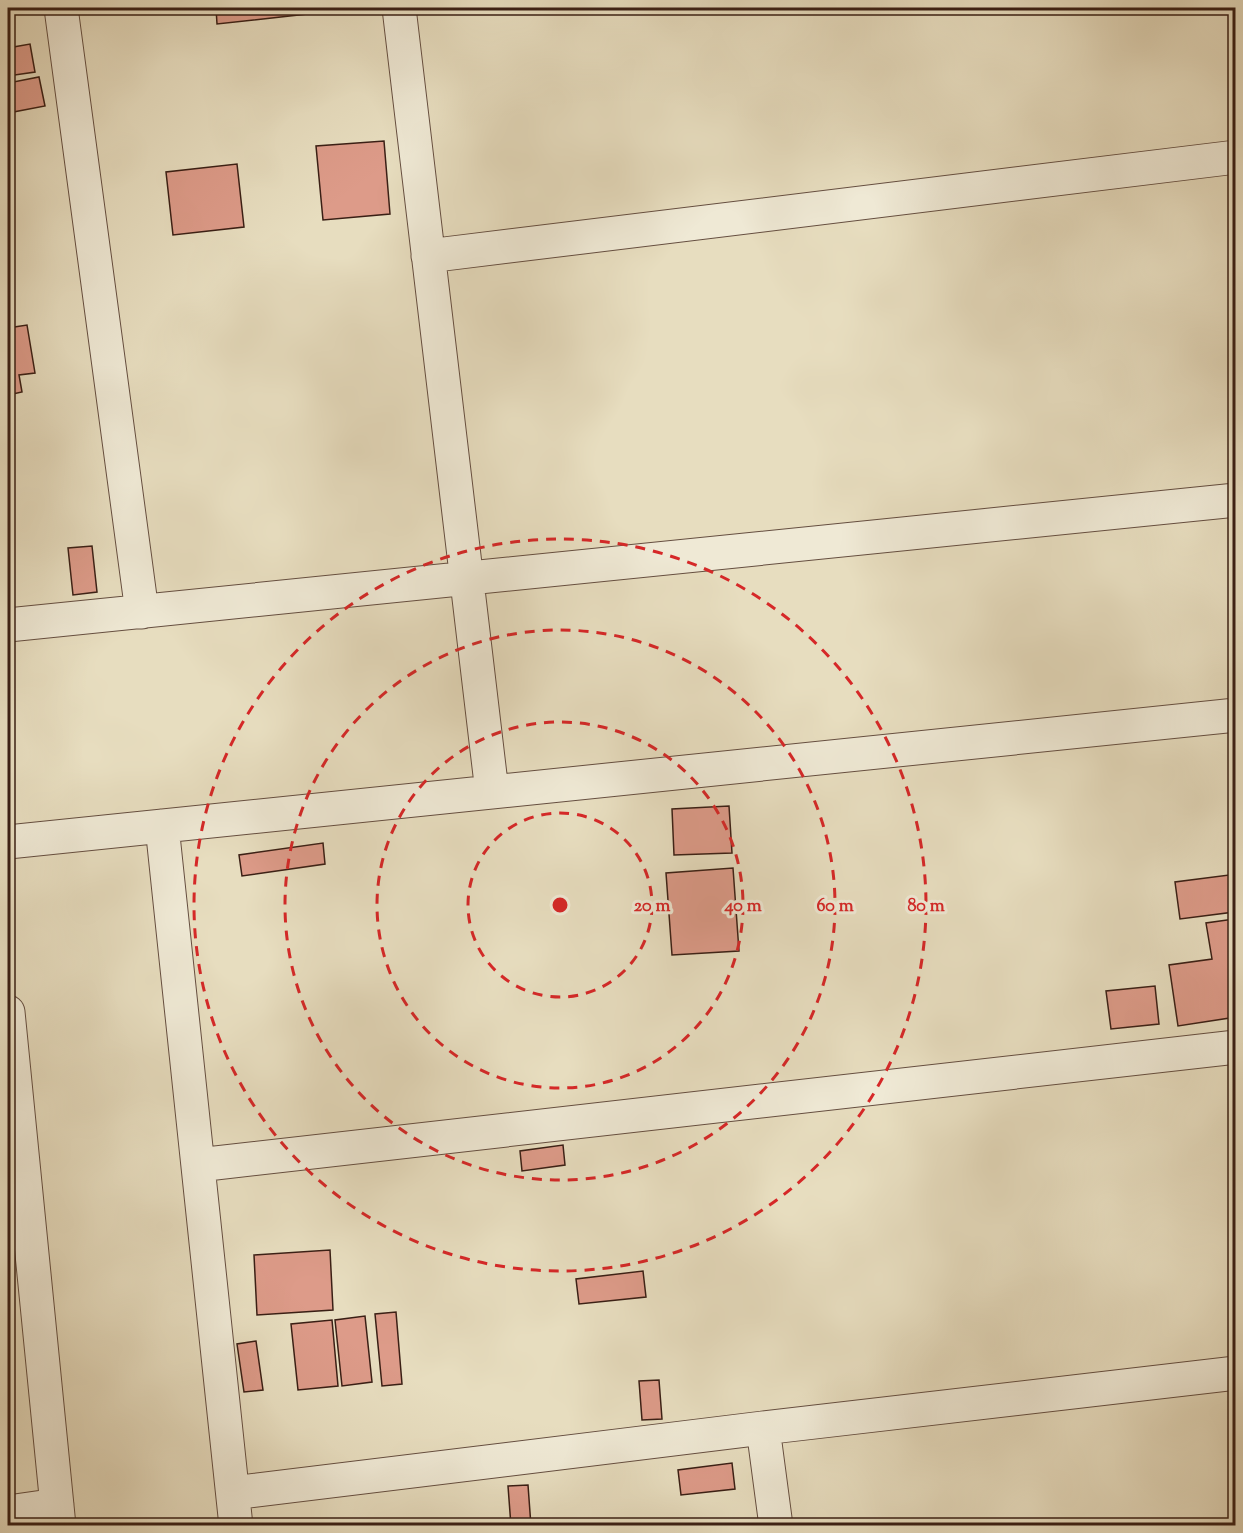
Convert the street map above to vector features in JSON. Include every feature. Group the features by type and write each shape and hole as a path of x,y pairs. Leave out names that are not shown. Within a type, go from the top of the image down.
{"street":[{"path":"60,8 142,612"},
{"path":"399,8 492,792"},
{"path":"428,256 1236,157"},
{"path":"8,625 1236,500"},
{"path":"8,842 1236,715"},
{"path":"162,826 236,1526"},
{"path":"8,1012 17,1196 58,1515 8,1512"},
{"path":"198,1165 1236,1047"},
{"path":"233,1493 1236,1373"},
{"path":"763,1428 776,1526"}],"building":[{"path":"216,8 306,8 307,14 217,24"},
{"path":"30,44 35,72 8,76 8,48"},
{"path":"39,77 45,106 8,113 8,83"},
{"path":"384,141 390,214 323,220 316,146"},
{"path":"237,164 244,227 173,235 166,172"},
{"path":"27,325 35,373 19,375 22,392 8,395 8,328"},
{"path":"92,546 97,592 73,595 68,548"},
{"path":"729,806 732,853 674,855 672,809"},
{"path":"323,843 325,864 242,876 239,855"},
{"path":"733,868 739,951 672,955 666,873"},
{"path":"1229,875 1234,912 1180,919 1175,882"},
{"path":"1234,919 1236,1017 1178,1026 1169,965 1212,959 1206,923"},
{"path":"1155,986 1159,1024 1111,1029 1106,991"},
{"path":"563,1145 565,1165 522,1171 520,1151"},
{"path":"330,1250 333,1310 257,1315 254,1255"},
{"path":"643,1271 646,1297 579,1304 576,1279"},
{"path":"396,1312 402,1384 382,1386 375,1314"},
{"path":"365,1316 372,1382 342,1386 335,1320"},
{"path":"332,1320 338,1386 298,1390 291,1324"},
{"path":"256,1341 263,1390 244,1392 237,1344"},
{"path":"659,1380 662,1419 642,1420 639,1381"},
{"path":"732,1463 735,1489 681,1495 678,1470"},
{"path":"528,1485 531,1526 511,1526 508,1486"}]}
